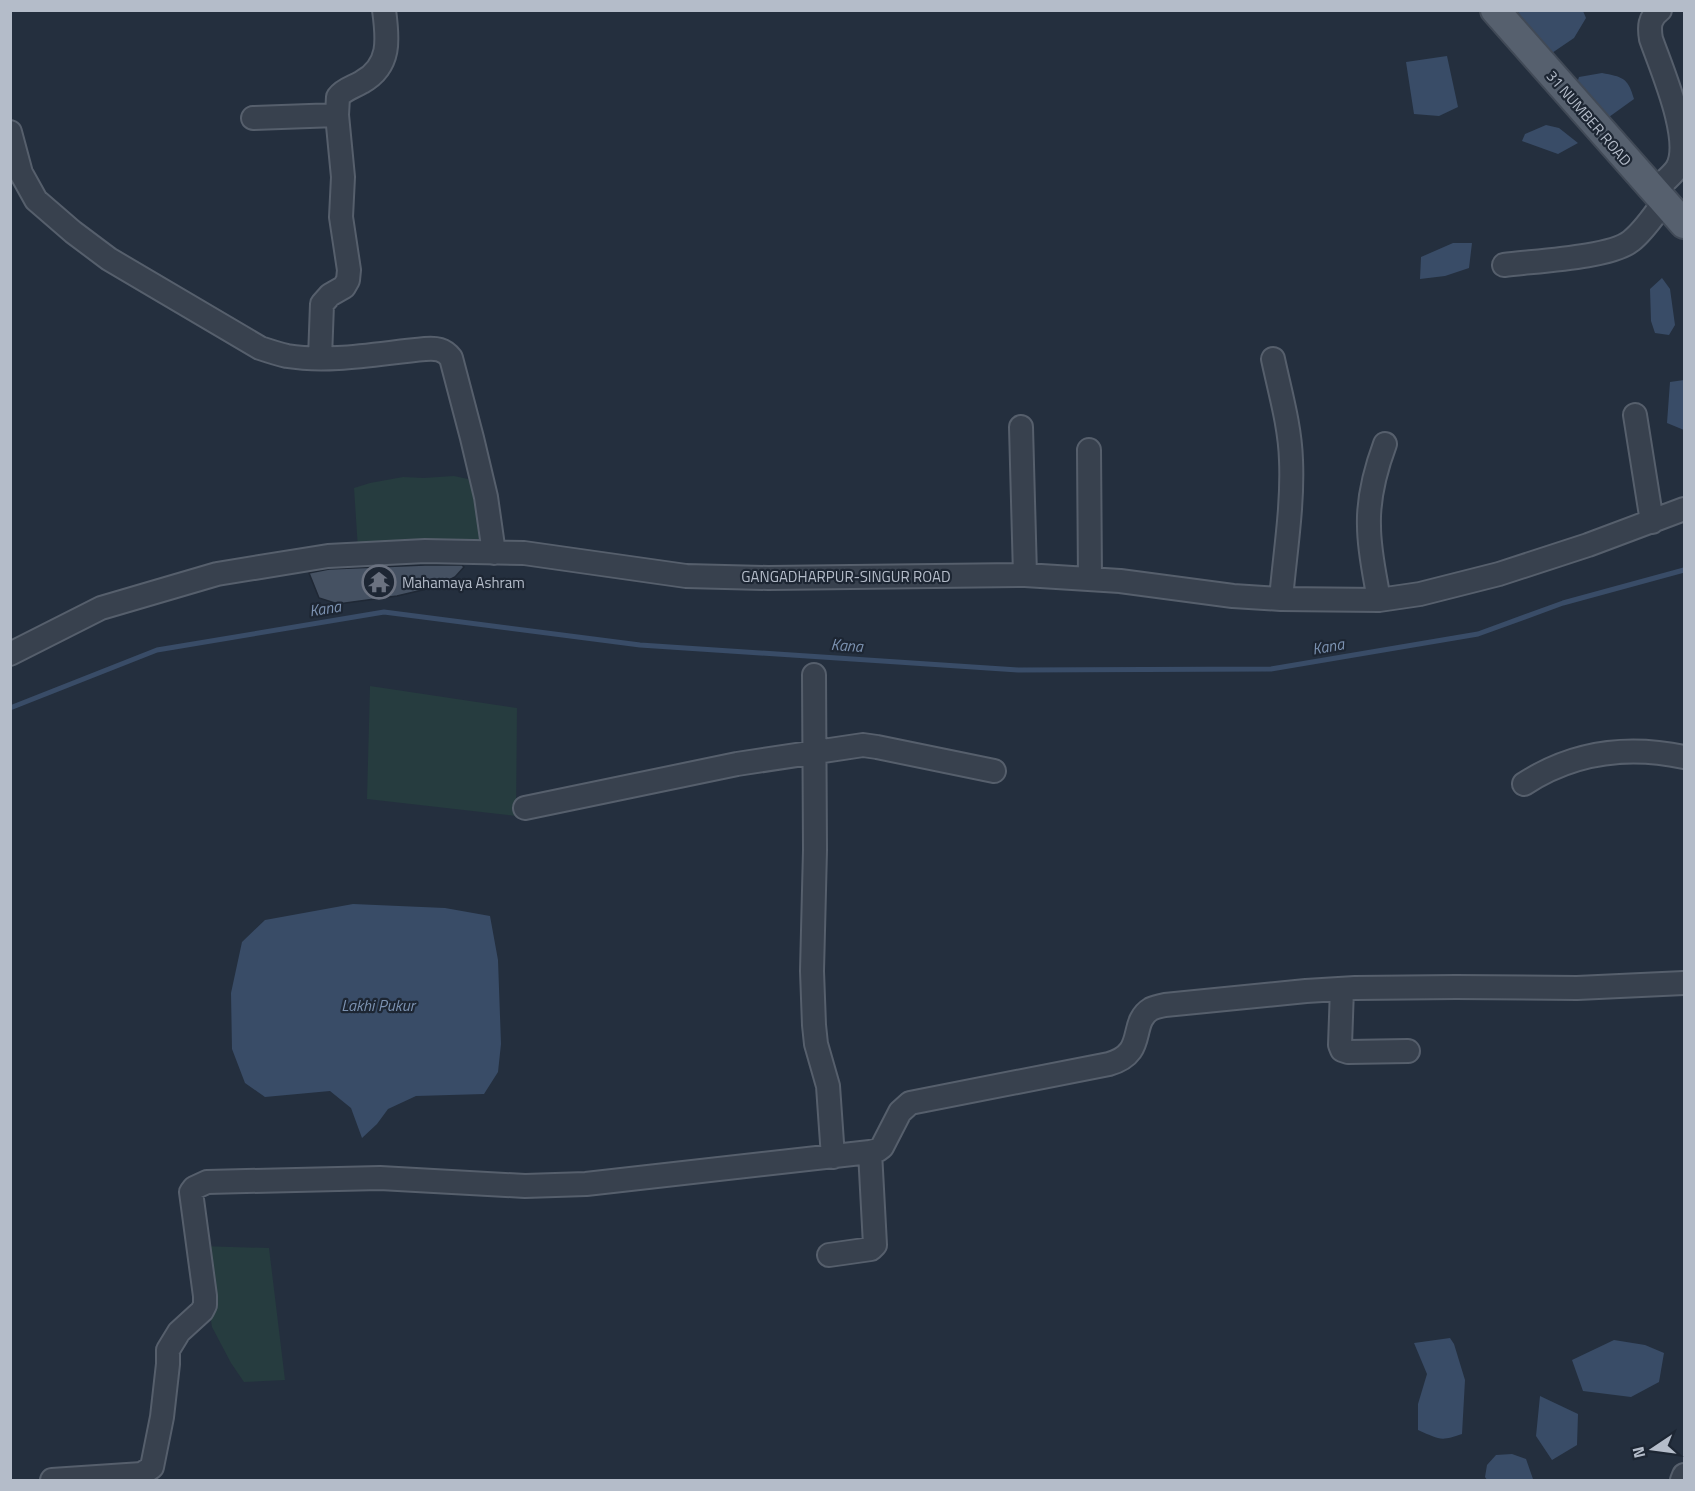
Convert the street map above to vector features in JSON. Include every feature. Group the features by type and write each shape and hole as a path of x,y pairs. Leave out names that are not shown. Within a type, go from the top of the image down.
{"main road":[{"name":"31 NUMBER ROAD","path":"1495,10 1684,224"}],"street":[{"path":"320,358 322,304 330,295 344,287 348,280 349,270 341,217 343,177 337,106 340,94 369,78 385,56 387,35 384,10"},
{"path":"1504,265 1614,250 1632,241 1676,169 1682,151 1682,139 1674,106 1649,27 1651,20 1660,10"},
{"path":"253,118 337,115"},
{"path":"10,132 21,173 36,200 73,232 109,259 260,348 285,355 320,358 436,348 446,352 451,358 482,477 494,553"},
{"path":"1272,360 1289,435 1291,459 1281,599"},
{"path":"1635,415 1652,522"},
{"path":"1021,427 1025,575"},
{"path":"1379,600 1369,526 1375,472 1385,444"},
{"path":"1089,450 1090,579"},
{"name":"GANGADHARPUR-SINGUR ROAD","path":"10,654 101,608 217,574 328,556 425,551 524,553 686,576 768,578 1025,575 1120,581 1233,596 1379,600 1420,594 1498,574 1684,509"},
{"path":"814,675 815,850 812,971 814,1025 816,1044 828,1086 833,1156"},
{"path":"525,808 737,764 863,745 994,771"},
{"path":"1524,784 1558,765 1606,753 1643,752 1684,757"},
{"path":"52,1480 142,1474 152,1467 162,1417 168,1350 179,1332 202,1311 205,1305 191,1192 200,1185 215,1182 380,1178 525,1186 586,1184 870,1152 882,1147 900,1112 910,1103 1124,1059 1133,1048 1143,1019 1156,1007 1184,1002 1342,989 1577,988 1684,983"},
{"path":"1342,989 1340,1045 1342,1050 1347,1052 1408,1051"},
{"path":"829,1255 871,1249 876,1245 870,1152"},
{"path":"1682,1480 1684,1475"}],"green space":[{"path":"454,476 468,479 485,515 487,547 358,549 354,488 403,477"},
{"path":"370,686 517,708 516,816 367,799"},
{"path":"199,1246 269,1248 285,1380 244,1382 231,1363 212,1327"}],"water":[{"path":"1519,10 1583,11 1586,18 1574,38 1549,55 1518,12"},
{"path":"1447,56 1458,107 1439,116 1414,114 1406,62"},
{"path":"1602,73 1627,82 1634,99 1609,117 1575,89 1579,77"},
{"path":"1546,125 1559,128 1578,143 1558,154 1522,141 1525,134"},
{"path":"1453,243 1472,243 1469,268 1445,276 1420,279 1421,257"},
{"path":"1662,278 1670,289 1675,325 1669,335 1655,333 1651,321 1650,289"},
{"path":"1684,380 1684,430 1667,423 1670,382"},
{"name":"Lakhi Pukur","path":"353,904 445,908 490,916 498,960 501,1044 498,1072 484,1094 416,1096 388,1109 377,1124 362,1138 351,1108 330,1091 265,1097 245,1083 232,1049 231,993 242,942 265,920"},
{"path":"1450,1338 1465,1380 1462,1434 1440,1438 1418,1430 1418,1404 1427,1374 1414,1343"},
{"path":"1614,1340 1645,1345 1664,1353 1659,1382 1631,1397 1583,1391 1572,1360"},
{"path":"1540,1396 1578,1414 1577,1445 1552,1460 1536,1436"},
{"path":"1512,1454 1526,1459 1533,1479 1487,1480 1485,1477 1487,1465 1496,1455"}],"building":[{"name":"Mahamaya Ashram","path":"462,565 464,567 455,577 435,587 397,596 338,604 319,598 309,573 329,569"}],"waterway":[{"name":"Kana","path":"10,708 157,650 384,612 640,645 1018,670 1271,669 1478,634 1563,603 1684,570"}],"place":[{"name":"Mahamaya Ashram","path":"379,582"}]}
